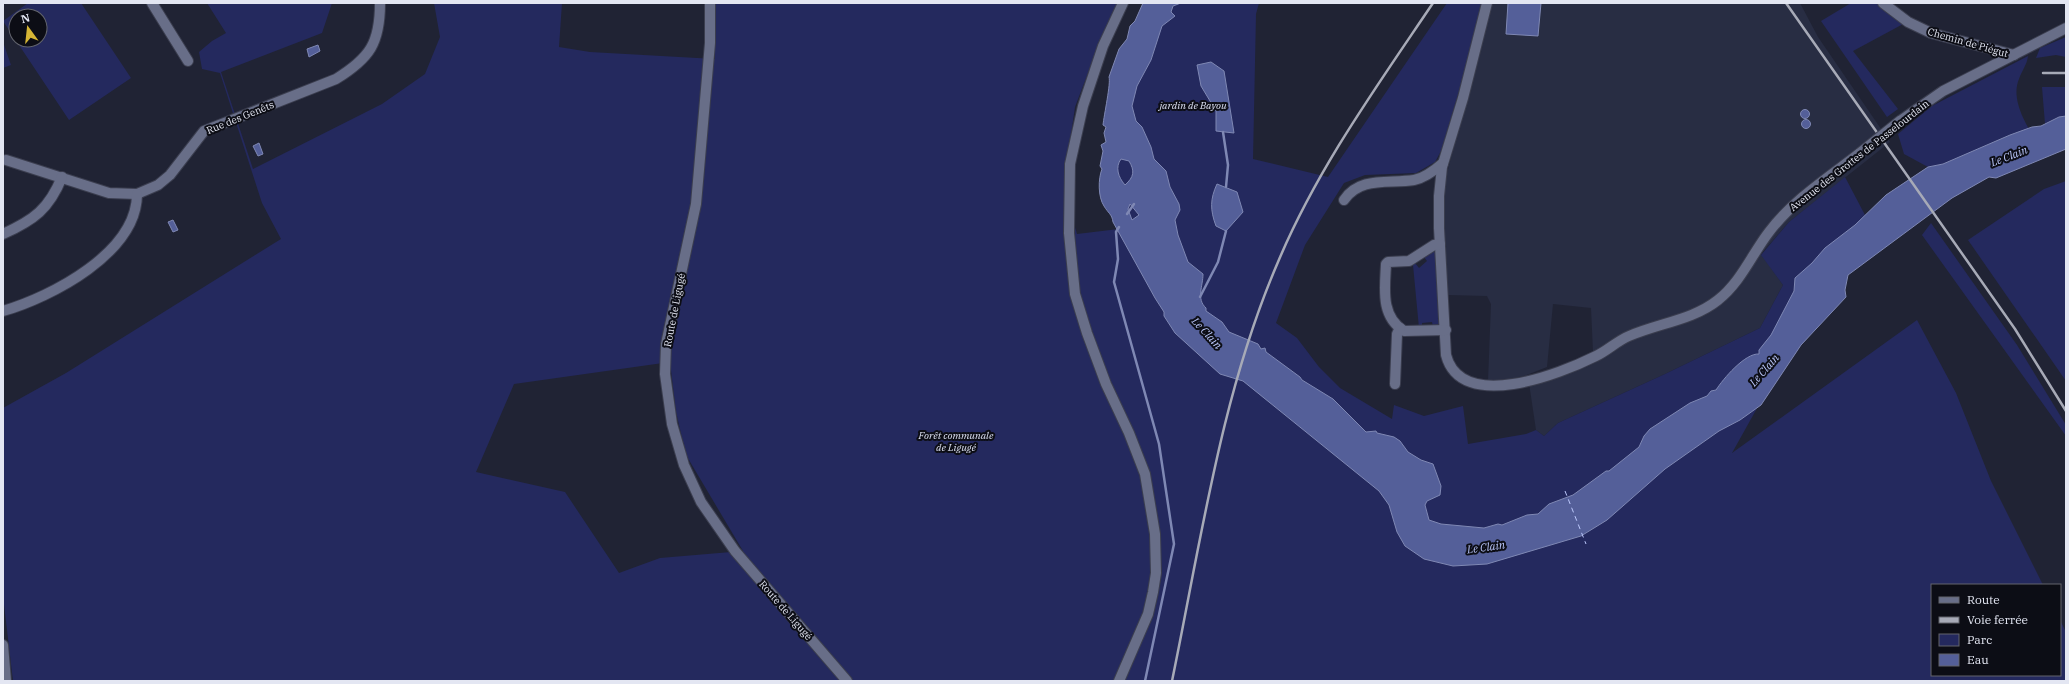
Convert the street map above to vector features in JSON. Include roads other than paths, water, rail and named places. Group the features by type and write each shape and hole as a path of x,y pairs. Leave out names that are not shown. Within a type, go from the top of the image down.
{"street":[{"path":"152,3 188,61"},
{"name":"Rue des Genêts","path":"4,159 109,193 137,194 158,185 170,176 204,131 336,80 364,60 376,37 380,19 380,3"},
{"name":"Route de Ligugé","path":"710,3 710,43 696,204 666,344 665,374 672,424 684,464 701,502 734,551 847,681"},
{"path":"1119,681 1148,614 1156,573 1156,556 1150,499 1139,454 1096,359 1076,294 1069,233 1070,164 1092,77 1123,3"},
{"name":"Avenue des Grottes de Passelourdain","path":"1487,3 1463,98 1443,163 1439,196 1446,355 1454,373 1462,379 1485,386 1504,385 1562,370 1597,356 1628,337 1702,311 1720,298 1735,283 1769,232 1782,217 1900,121 1944,91 2066,28"},
{"name":"Chemin de Piégut","path":"1883,3 1908,22 1931,33 2014,55"},
{"path":"1344,200 1350,191 1362,184 1416,180 1436,169 1443,163"},
{"path":"3,234 36,218 49,204 62,177"},
{"path":"3,311 44,297 90,268 124,234 137,204 137,194"},
{"path":"1440,244 1434,245 1409,261 1388,262 1386,264 1384,304 1400,328 1404,331 1446,330"},
{"path":"1395,384 1397,334 1400,328"},
{"path":"3,645 6,681"}],"water":[{"name":"Le Clain","path":"1143,3 1181,3 1173,6 1171,12 1175,16 1162,26 1151,60 1137,86 1132,106 1136,121 1142,127 1151,147 1154,159 1166,171 1170,187 1179,204 1180,210 1175,220 1178,235 1188,262 1203,274 1201,301 1206,308 1206,311 1222,322 1229,332 1258,344 1261,349 1265,348 1266,352 1302,380 1333,399 1366,432 1376,431 1377,433 1394,437 1400,441 1408,452 1421,460 1433,464 1441,486 1440,495 1427,501 1425,505 1429,520 1441,524 1484,528 1498,524 1502,525 1527,515 1538,514 1549,504 1573,495 1606,471 1609,471 1639,447 1644,436 1650,429 1690,403 1707,396 1711,391 1716,390 1741,362 1753,355 1759,354 1759,350 1771,335 1794,291 1795,278 1812,263 1825,248 1855,225 1886,195 1928,167 1943,164 2010,135 2032,127 2041,126 2059,117 2066,116 2066,149 1996,178 1989,177 1952,198 1848,275 1845,290 1846,297 1801,345 1761,405 1740,420 1719,431 1665,469 1607,520 1581,536 1487,564 1453,566 1424,559 1405,546 1397,532 1389,505 1379,491 1243,381 1220,374 1175,333 1164,316 1164,312 1113,222 1111,215 1102,202 1099,183 1102,169 1100,166 1103,151 1101,145 1106,142 1104,133 1106,127 1103,125 1109,77 1119,49 1127,39 1130,26 1135,21","holes":["1121,159 1129,161 1133,171 1132,177 1125,185 1118,172 1118,165","1130,204 1139,215 1132,220 1128,209"]},
{"path":"1508,3 1541,3 1538,36 1506,34"},
{"path":"318,45 320,51 309,57 307,49"},
{"path":"1211,62 1224,71 1234,133 1216,131 1216,111 1201,86 1197,65"},
{"path":"1805,109 1810,114 1805,119 1800,114"},
{"path":"1806,119 1811,124 1806,129 1801,124"},
{"path":"259,143 263,154 258,156 253,146"},
{"path":"1217,184 1237,192 1243,212 1226,231 1216,226 1213,215 1212,200"},
{"path":"173,220 178,230 173,232 168,222"}],"waterway":[{"path":"1223,132 1228,165 1226,187"},
{"path":"1127,214 1134,204"},
{"path":"1119,227 1116,232 1118,259 1114,282 1159,444 1174,544 1145,681"},
{"path":"1200,297 1218,262 1226,231"}],"railway":[{"path":"1172,681 1214,468 1241,363 1258,312 1278,262 1329,161 1433,3"},
{"path":"1786,3 2015,329 2066,411"},
{"path":"2043,73 2066,73"}],"park label":[{"name":"jardin de Bayou","path":"1193,105"},
{"name":"Forêt communale de Ligugé","path":"956,440"}]}
